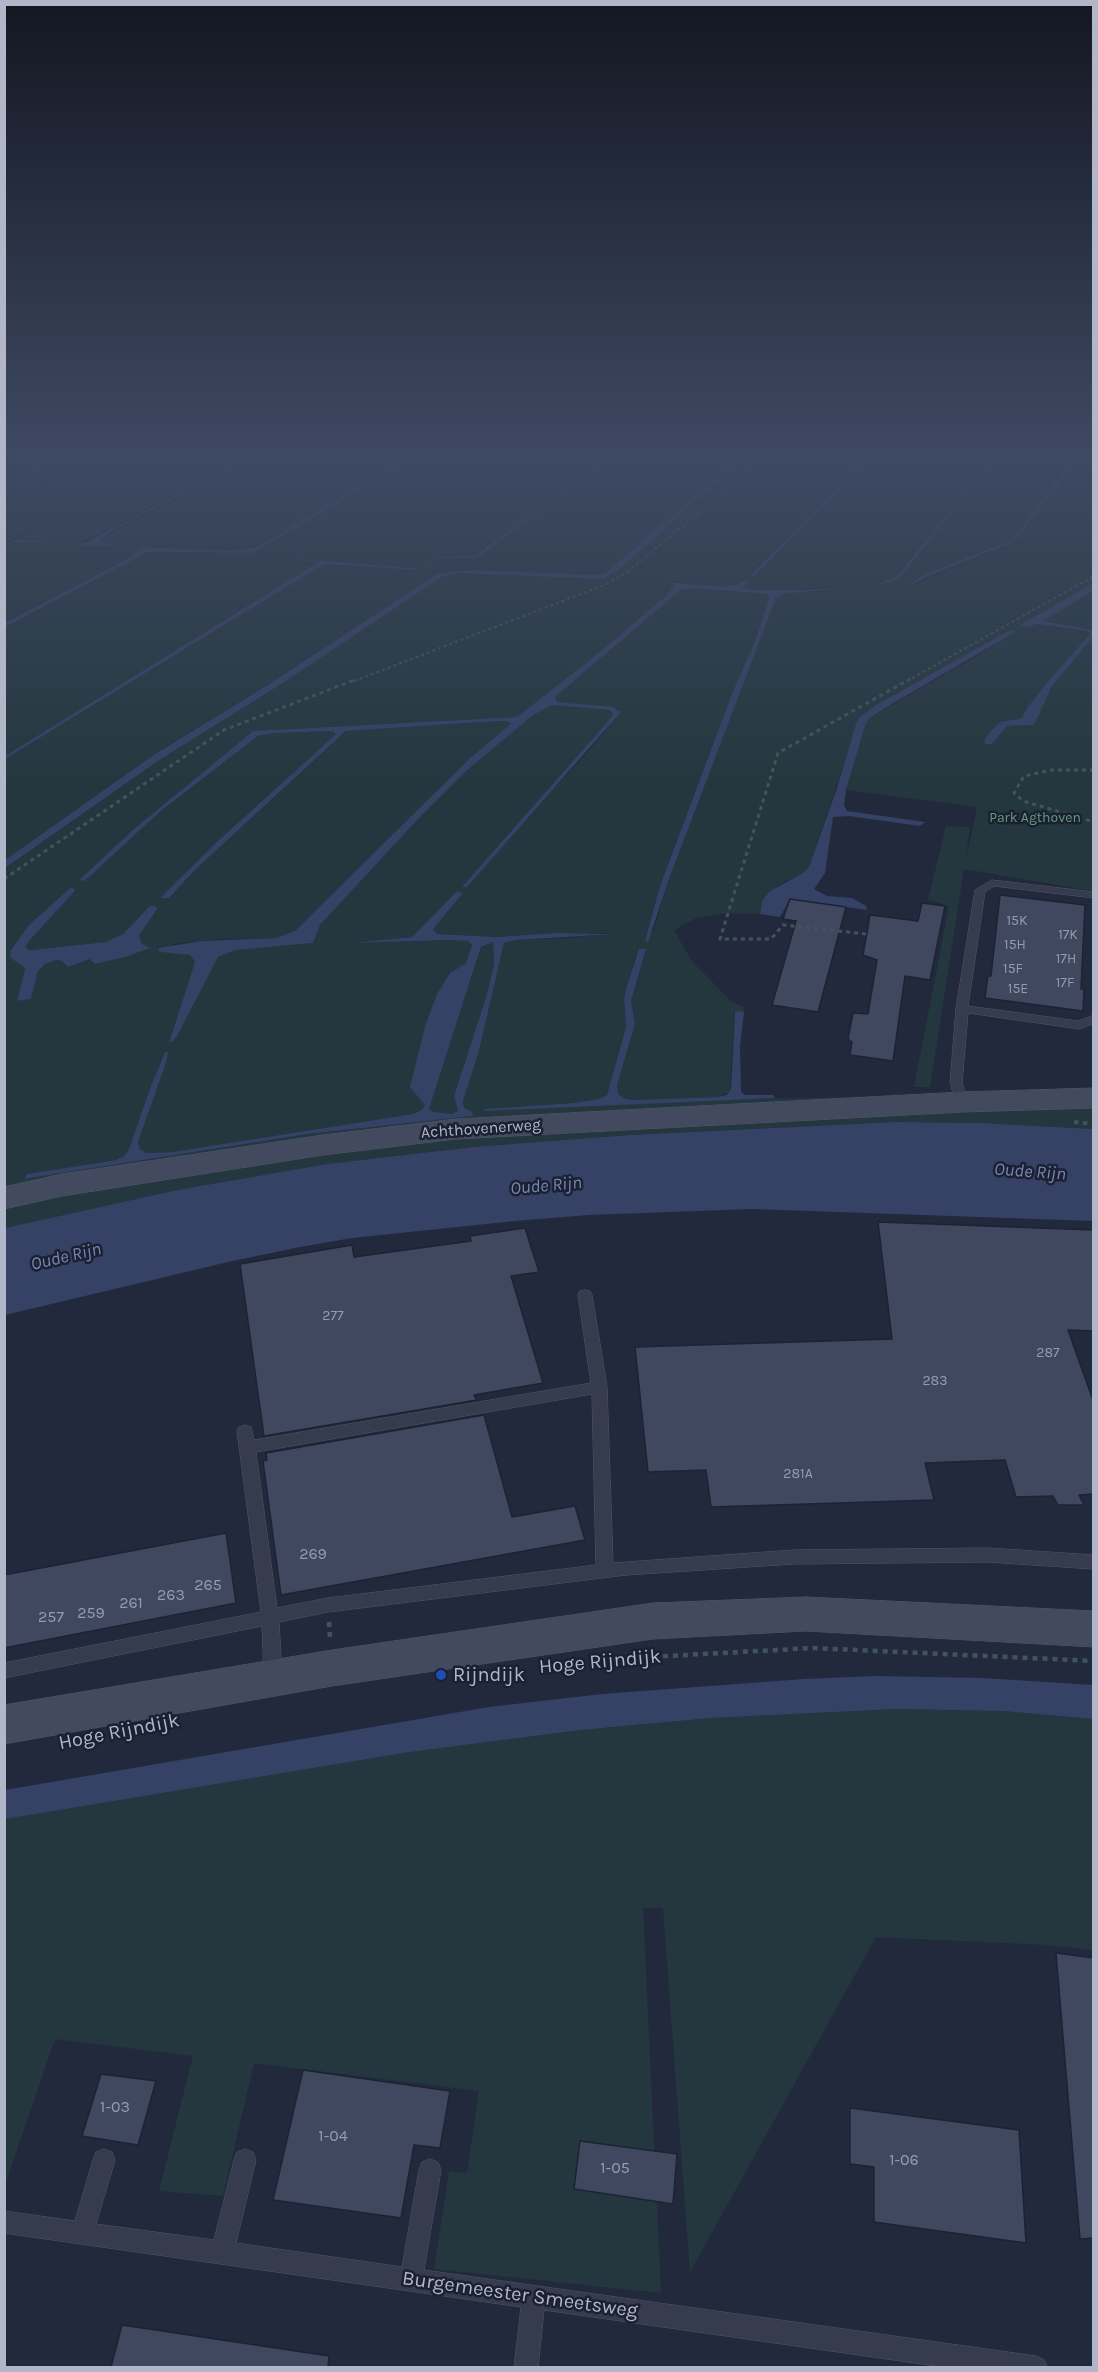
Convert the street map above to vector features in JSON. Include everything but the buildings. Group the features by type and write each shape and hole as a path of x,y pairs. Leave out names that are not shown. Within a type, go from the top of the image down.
{"street":[{"name":"Achthovenerweg","path":"4,1198 62,1185 312,1146 456,1129 962,1102 1094,1098"},
{"name":"Hoge Rijndijk","path":"4,1725 273,1678 653,1621 806,1614 1094,1629"}],"lane":[{"path":"962,1102 956,1083 962,1009 980,890 992,883 1094,895"},
{"path":"962,1009 1080,1025 1094,1017"},
{"path":"585,1295 599,1388 605,1570"},
{"path":"273,1678 270,1618 246,1439 599,1388"},
{"path":"4,1671 328,1605 605,1570 794,1557 988,1555 1094,1562"},
{"path":"82,2233 104,2160"},
{"path":"222,2253 245,2160"},
{"path":"411,2279 430,2170"},
{"name":"Burgemeester Smeetsweg","path":"4,2222 1036,2367"},
{"path":"526,2367 534,2296"}],"path":[{"path":"4,879 224,729 607,584 638,564"},
{"path":"866,934 783,925 771,939 720,939 778,753 1094,576"},
{"path":"1094,771 1052,770 1024,777 1015,788 1014,793 1023,801 1094,822"},
{"name":"Hoge Rijndijk","path":"603,1659 813,1648 1094,1661"}],"green space":[{"path":"5,564 118,564 5,623"},
{"path":"126,564 317,564 297,578 5,756 5,627"},
{"path":"324,564 414,570 427,564 617,564 606,573 596,575 471,570 437,574 263,688 164,748 5,860 5,759"},
{"path":"352,564 427,564 414,568"},
{"name":"Park Agthoven","path":"627,564 759,564 749,574 754,576 766,564 907,564 897,576 889,581 876,584 878,585 893,582 911,564 952,564 924,575 911,586 963,564 1093,564 1093,583 1020,625 1026,627 1038,624 1087,631 1090,634 1044,686 1027,708 1023,718 1000,722 984,742 992,744 1007,726 1025,725 1043,703 1052,686 1093,637 1093,891 964,869 930,1087 914,1087 949,906 928,900 946,826 970,827 965,863 977,807 846,790 866,723 871,717 981,654 1013,630 1010,630 876,705 860,717 809,867 803,873 775,887 762,901 760,914 730,913 698,917 674,930 691,960 731,1001 745,1008 744,1012 734,1012 730,1092 717,1097 634,1100 626,1099 618,1094 617,1085 635,1024 631,1001 646,950 636,955 627,985 624,999 626,1027 607,1095 599,1099 573,1103 485,1109 687,1100 1093,1093 1093,1129 982,1123 896,1122 629,1135 473,1147 327,1164 177,1190 5,1228 5,868 158,761 283,683 442,576 458,573 604,579","holes":["744,580 744,589 771,591 862,585 782,594 776,598 668,882 654,929 645,941 660,886 733,691 755,641 769,598 766,594 682,589 555,697 557,702 616,708 621,712 587,753 463,886 609,720 613,714 610,710 552,705 532,716 465,772 419,818 320,925 313,943 236,950 218,957 169,1041 195,962 190,955 176,953 172,944 217,939 276,938 295,931 470,758 511,725 507,721 500,721 347,731 196,869 169,898 219,840 336,734 333,731 274,733 258,736 162,810 89,877 79,880 134,829 253,731 517,717 666,596 674,584 666,581 722,587 736,585","70,888 73,893 29,941 26,946 31,950 106,942 119,937 158,909 139,936 142,944 93,964 90,959 68,967 62,961 57,960 45,964 38,971 31,999 17,1001 25,968 10,950 28,926","457,891 463,893 433,929 437,934 496,937 557,933 615,933 570,938 516,940 504,943 479,1051 463,1101 464,1108 473,1116 308,1134 24,1179 27,1174 116,1160 124,1156 129,1149 162,1057 138,1142 140,1149 146,1153 172,1152 413,1114 422,1110 425,1105 422,1041 426,1023 437,994 450,973 466,963 472,945 468,941 451,940 358,943 412,937"]},
{"path":"1093,591 1093,630 1043,621 1044,619"},
{"path":"493,942 494,964 487,994 454,1096 458,1111 451,1114 434,1113 429,1109 481,947"},
{"path":"896,1709 1003,1711 1093,1719 1093,1950 1048,1945 876,1937 690,2272 663,1908 643,1908 661,2293 434,2269 449,2172 467,2173 479,2091 254,2063 223,2196 159,2191 193,2056 55,2039 5,2185 5,1819 410,1752 581,1730 711,1718"}],"water":[{"path":"118,564 126,564 5,627 5,623"},
{"path":"316,564 422,567 430,564 424,567 414,570 324,564 5,759 5,756"},
{"path":"617,564 627,564 604,579 458,573 443,576 283,683 158,761 5,868 5,860 155,754 263,688 437,574 471,570 596,575 606,573"},
{"path":"761,564 766,564 754,576 750,575"},
{"path":"907,564 911,564 893,582 876,585 897,576"},
{"path":"952,564 959,564 909,585 924,575"},
{"path":"749,580 743,587 752,590 803,590 865,586 782,594 776,598 668,882 648,942 645,941 660,886 733,691 755,641 768,602 769,597 766,594 682,589 555,697 557,702 613,707 621,712 467,887 462,887 609,720 613,714 610,710 552,705 532,716 465,772 419,818 320,925 313,943 236,950 218,957 177,1036 169,1042 195,962 190,955 161,952 159,948 201,941 276,938 295,931 470,758 511,724 507,721 500,721 346,731 196,869 169,898 160,898 219,840 336,734 333,731 274,733 258,736 162,810 89,877 84,881 79,880 134,829 253,731 517,717 666,596 674,585 665,582 722,587 736,585"},
{"path":"1093,583 1093,591 1043,621 1093,630 1093,637 1052,686 1034,725 1007,726 992,744 986,744 984,742 989,733 1000,722 1022,718 1044,686 1090,634 1087,631 1038,624 1026,627 1020,625"},
{"path":"1010,630 1017,631 895,702 871,717 866,723 846,790 844,805 847,811 925,822 920,826 849,816 833,817 825,873 814,889 827,896 852,898 866,906 867,910 790,899 780,917 760,914 762,901 770,891 803,873 809,867 860,717 876,705"},
{"path":"70,888 75,889 73,893 29,941 26,946 28,949 106,942 123,934 150,906 154,906 158,908 139,936 142,944 150,948 94,964 90,959 68,967 62,961 57,960 45,964 38,971 31,999 17,1001 25,968 11,958 10,951 28,926"},
{"path":"457,891 463,893 433,929 437,934 496,937 557,933 615,934 516,940 504,943 479,1051 463,1101 464,1108 472,1112 473,1116 308,1134 24,1179 27,1174 116,1160 124,1156 129,1149 165,1052 168,1052 167,1060 138,1142 140,1149 146,1153 172,1152 413,1114 422,1110 425,1105 410,1087 426,1023 437,994 450,973 466,963 472,945 468,941 451,940 353,943 412,937","holes":["493,942 494,964 487,994 454,1096 458,1111 451,1114 434,1112 429,1109 481,947"]},
{"path":"639,949 646,949 631,1001 635,1024 617,1085 618,1094 626,1099 634,1100 727,1095 731,1089 735,1011 744,1012 740,1046 741,1092 745,1095 773,1095 775,1098 484,1111 485,1109 573,1103 599,1099 607,1095 626,1027 624,999 627,985"},
{"name":"Oude Rijn","path":"896,1122 982,1123 1093,1129 1093,1221 752,1209 588,1215 515,1221 352,1238 300,1247 5,1315 5,1228 177,1190 327,1164 473,1147 629,1135"},
{"path":"876,1676 983,1678 1093,1685 1093,1719 1003,1711 896,1709 711,1718 581,1730 410,1752 5,1819 5,1790 489,1707 602,1694"}],"place":[{"name":"Rijndijk","path":"441,1675"}]}
